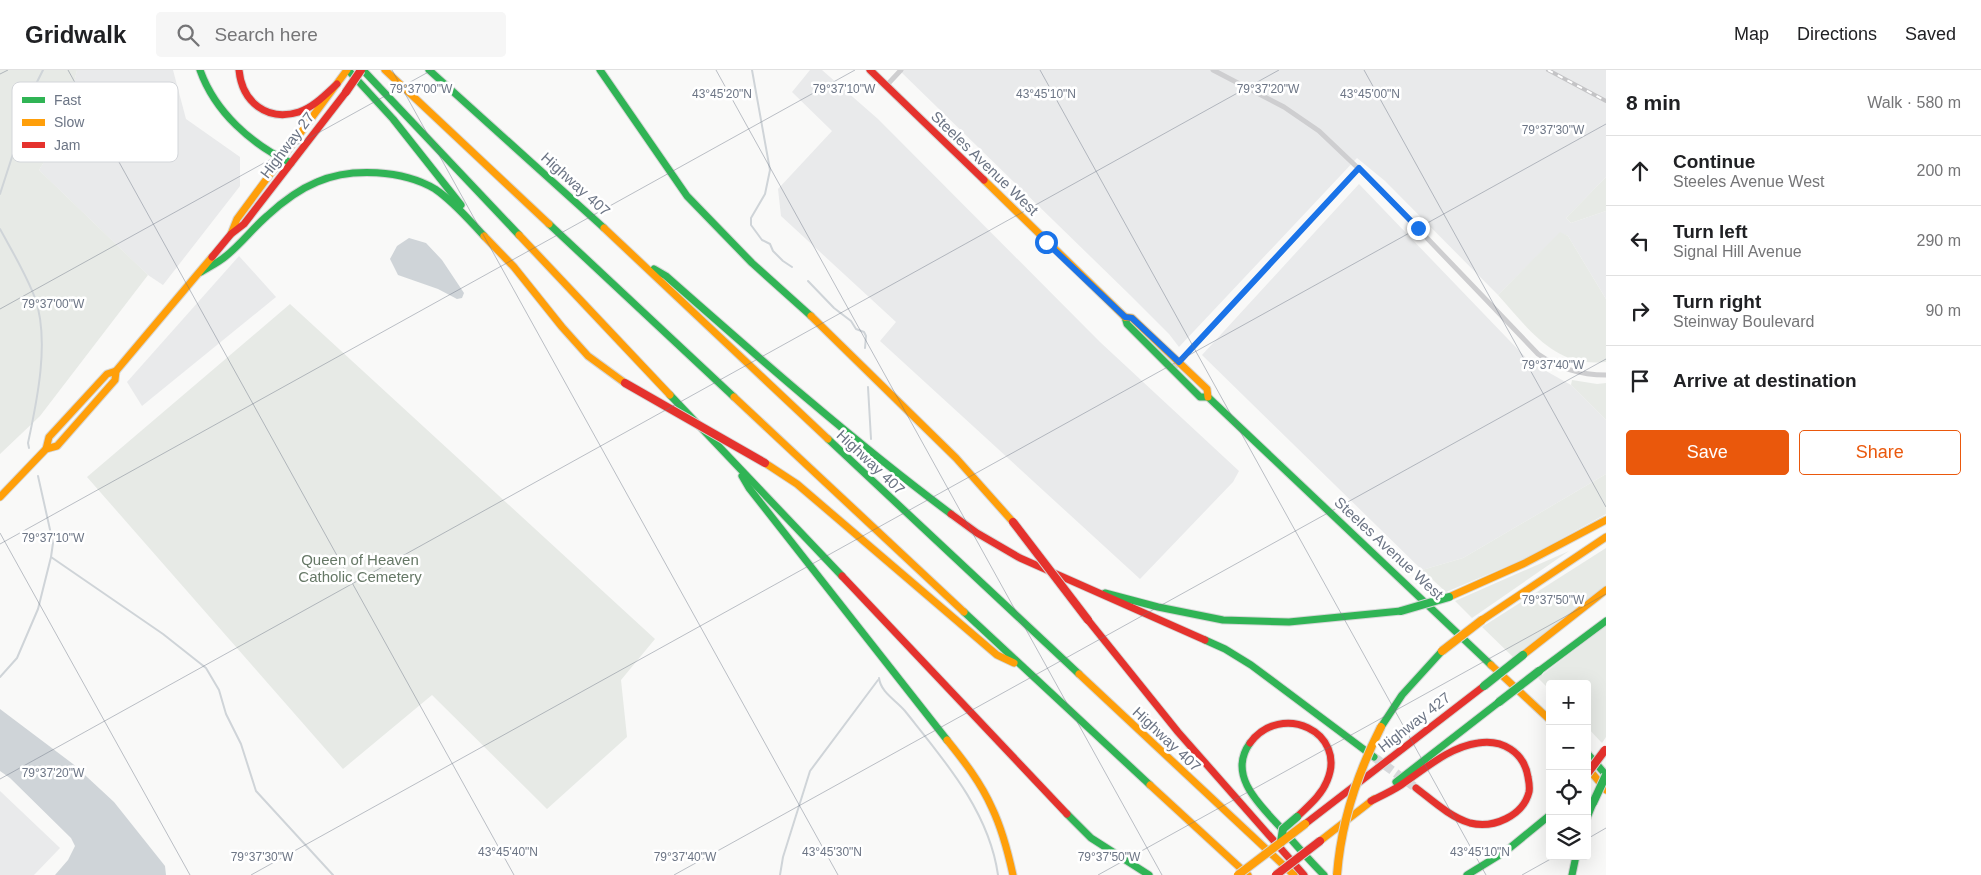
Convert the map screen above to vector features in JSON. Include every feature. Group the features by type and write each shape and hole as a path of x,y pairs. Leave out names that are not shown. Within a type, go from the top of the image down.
{"main road":[{"path":"200,70 211,95 222,110 240,128 281,159 291,163"},
{"path":"239,70 242,90 253,104 268,113 285,115 300,112 313,104 336,84"},
{"path":"347,70 369,91 408,135 477,228"},
{"name":"Highway 27","path":"231,234 237,219 347,70"},
{"path":"362,70 1061,808 1091,838 1148,875"},
{"name":"Highway 27","path":"0,497 46,449 49,437 70,413 107,374 116,371 231,234 244,224 362,70"},
{"path":"385,70 1248,875"},
{"name":"Highway 407","path":"429,70 640,261 730,348 1294,875"},
{"path":"600,70 687,196 752,263 820,324 956,458 1013,522 1088,620 1178,732 1304,875"},
{"name":"Steeles Avenue West","path":"870,70 1125,317 1127,324 1200,397 1208,397"},
{"path":"201,272 226,256 268,215 300,192 332,177 359,173 384,174 407,177 434,189 454,204 514,267 588,356 625,383 765,463 797,484 997,655 1025,669"},
{"path":"640,261 666,276 775,372 915,487 977,533 1020,558 1225,649 1251,665 1374,757"},
{"name":"Steeles Avenue West","path":"1125,317 1132,318 1179,362 1207,389 1208,397 1546,716"},
{"name":"Highway 27","path":"46,449 57,446 115,380 116,371"},
{"path":"731,459 749,488 969,768 992,807 1006,845 1012,875"},
{"path":"1088,589 1122,596 1158,607 1223,620 1289,622 1401,611 1449,597 1526,563 1606,520"},
{"path":"1337,875 1343,824 1352,790 1365,758 1381,727 1402,695 1442,651 1482,620 1606,537"},
{"name":"Highway 427","path":"1238,875 1606,590"},
{"path":"1276,875 1498,702 1606,621"},
{"path":"1281,842 1283,829 1322,790 1329,776 1330,761 1328,749 1321,737 1312,729 1299,722 1276,723 1264,728 1255,736 1248,746 1242,762 1245,782 1256,801 1324,875"},
{"path":"1371,801 1399,786 1451,753 1475,743 1494,741 1511,748 1522,759 1528,773 1529,791 1519,809 1506,818 1488,824 1472,823 1452,815 1416,788"},
{"path":"1590,770 1605,749"},
{"path":"1588,815 1606,775 1591,758"},
{"path":"1589,770 1606,790"},
{"path":"1467,875 1506,851 1546,819"},
{"path":"1572,875 1575,860"}],"street":[{"path":"886,86 901,70"},
{"path":"1214,70 1290,110 1319,131 1359,168 1538,354 1566,370 1580,374 1606,375"},
{"path":"1173,369 1359,168"}],"shaded area":[{"path":"77,70 173,70 176,82 74,82"},
{"path":"810,70 822,70 878,119 1100,342 1239,471 1233,482 1140,579 880,341 896,322 781,216 778,189 832,131 792,92"},
{"path":"899,70 1606,70 1606,177 1566,218 1571,223 1606,211 1606,299 1568,236 1560,233 1498,295 1385,181 1357,158 1179,347 1169,334 1130,295"},
{"path":"178,89 186,119 240,157 240,186 163,285 148,275 39,170 44,162 178,162"},
{"path":"1359,184 1530,362 1571,385 1606,420 1606,474 1463,558 1422,570 1202,355"},
{"path":"409,238 426,243 442,260 464,293 462,298 457,299 438,289 398,275 390,259 397,246"},
{"path":"239,256 276,297 142,406 127,382"},
{"path":"0,709 73,764 114,802 165,866 166,875 55,875 68,860 75,846 71,838 10,778 0,771"},
{"path":"0,791 60,848 34,875 0,875"}],"green space":[{"path":"0,70 77,70 74,82 12,82 12,162 44,162 39,170 148,275 40,416 0,454"},
{"path":"1606,177 1606,211 1571,223 1566,218"},
{"path":"1560,232 1568,236 1606,299 1606,362 1588,362 1572,359 1544,344 1498,295"},
{"name":"Queen of Heaven Catholic Cemetery","path":"290,304 655,639 621,680 627,737 547,809 432,695 343,769 87,477"},
{"path":"1572,380 1597,384 1606,383 1606,420 1571,385"},
{"path":"1606,474 1606,514 1522,560 1446,592 1422,570 1463,558"},
{"path":"1606,548 1606,586 1513,657 1482,627"},
{"path":"1569,551 1472,618 1455,601"},
{"path":"1606,626 1606,737 1602,743 1591,731 1591,680 1546,680 1546,686 1538,678"}],"waterway":[{"path":"37,82 43,70"},
{"path":"752,70 770,170 765,194 751,218 751,225 762,240 770,244 773,251 792,267"},
{"path":"0,194 12,157"},
{"path":"0,229 19,263 35,298 42,332 38,390 28,443 29,448"},
{"path":"808,281 834,308 851,321 856,329 864,332 866,336 865,348"},
{"path":"868,387 871,439"},
{"path":"0,677 17,658 38,609 51,557 53,543 38,476"},
{"path":"51,557 163,634 206,668 219,690 226,714 241,744 256,791 333,875"},
{"path":"879,678 886,692 905,711 935,748 963,787 985,829 998,875"},
{"path":"780,875 783,857 810,771 878,680"}],"tunnel":[{"path":"1374,757 1416,788"}],"railway":[{"path":"1548,70 1606,101"}],"traffic: fast":[{"path":"200,70 215,100 236,125 262,146 291,163"},
{"path":"348,70 393,119 461,205"},
{"path":"363,70 519,235"},
{"path":"429,70 604,228"},
{"path":"600,70 687,196 752,263 811,316"},
{"path":"201,272 226,256 278,206 304,188 331,177 345,174 393,174 422,183 435,189 449,200 484,236"},
{"path":"549,224 734,397"},
{"path":"654,269 666,276 842,428 951,514"},
{"path":"1125,317 1127,324 1200,397 1208,397 1491,665"},
{"path":"670,395 842,576"},
{"path":"828,439 1079,674"},
{"path":"742,476 749,488 947,740"},
{"path":"1105,593 1158,607 1223,620 1289,622 1401,611"},
{"path":"1401,611 1449,597"},
{"path":"964,612 1150,785"},
{"path":"1539,671 1606,621"},
{"path":"1205,640 1225,649 1251,665 1374,757"},
{"path":"1381,727 1402,695 1442,651"},
{"path":"1484,686 1523,655"},
{"path":"1499,702 1539,671"},
{"path":"1396,782 1499,702"},
{"path":"1250,743 1244,755 1242,767 1244,779 1250,790 1265,811 1324,875"},
{"path":"1591,758 1606,775"},
{"path":"1593,803 1606,775"},
{"path":"1588,815 1593,803"},
{"path":"1067,814 1091,838 1149,875"},
{"path":"1281,842 1283,829 1297,817"},
{"path":"1467,875 1506,851 1546,818"},
{"path":"1572,875 1575,860"}],"traffic: slow":[{"path":"231,234 237,219 347,70"},
{"path":"385,70 549,224"},
{"path":"984,180 1125,317"},
{"path":"604,228 828,439"},
{"path":"519,235 670,395"},
{"path":"484,236 514,267 588,356 625,383"},
{"path":"0,497 46,449 57,446 115,380 116,371 212,257"},
{"path":"811,316 956,458 1013,522"},
{"path":"1125,317 1132,318 1207,389 1208,397"},
{"path":"46,449 49,437 107,374 116,371"},
{"path":"734,397 964,612"},
{"path":"765,463 797,484 997,655 1014,663"},
{"path":"1449,597 1525,563 1606,520"},
{"path":"1482,620 1606,537"},
{"path":"1523,655 1606,590"},
{"path":"1442,651 1482,620"},
{"path":"1491,665 1546,716"},
{"path":"1079,674 1294,875"},
{"path":"1337,875 1342,836 1351,799 1381,727"},
{"path":"947,740 972,772 988,799 1002,832 1013,875"},
{"path":"1589,770 1606,790"},
{"path":"1150,785 1248,875"},
{"path":"1320,841 1374,799"},
{"path":"1238,875 1305,824"}],"traffic: jam":[{"path":"239,70 241,81 251,100 267,112 277,114 304,110 320,100 337,84"},
{"path":"346,92 361,70"},
{"path":"870,70 984,180"},
{"path":"212,257 231,234 244,224 346,92"},
{"path":"625,383 765,463"},
{"path":"951,514 977,533 1020,558 1205,640"},
{"path":"1013,522 1088,620"},
{"path":"842,576 1067,814"},
{"path":"1088,620 1178,732 1304,875"},
{"path":"1305,824 1484,686"},
{"path":"1250,743 1263,731 1278,724 1294,724 1308,728 1320,736 1328,748 1331,764 1327,781 1318,796 1297,817"},
{"path":"1371,801 1398,787 1447,754 1467,745 1487,742 1503,745 1517,754 1526,768 1529,792 1526,800 1514,814 1497,822 1479,824 1470,823 1456,817 1416,788"},
{"path":"1590,770 1605,750"},
{"path":"1276,875 1320,841"}],"route":[{"path":"1046,242 1125,317 1132,318 1179,362 1359,168 1418,228"}]}
